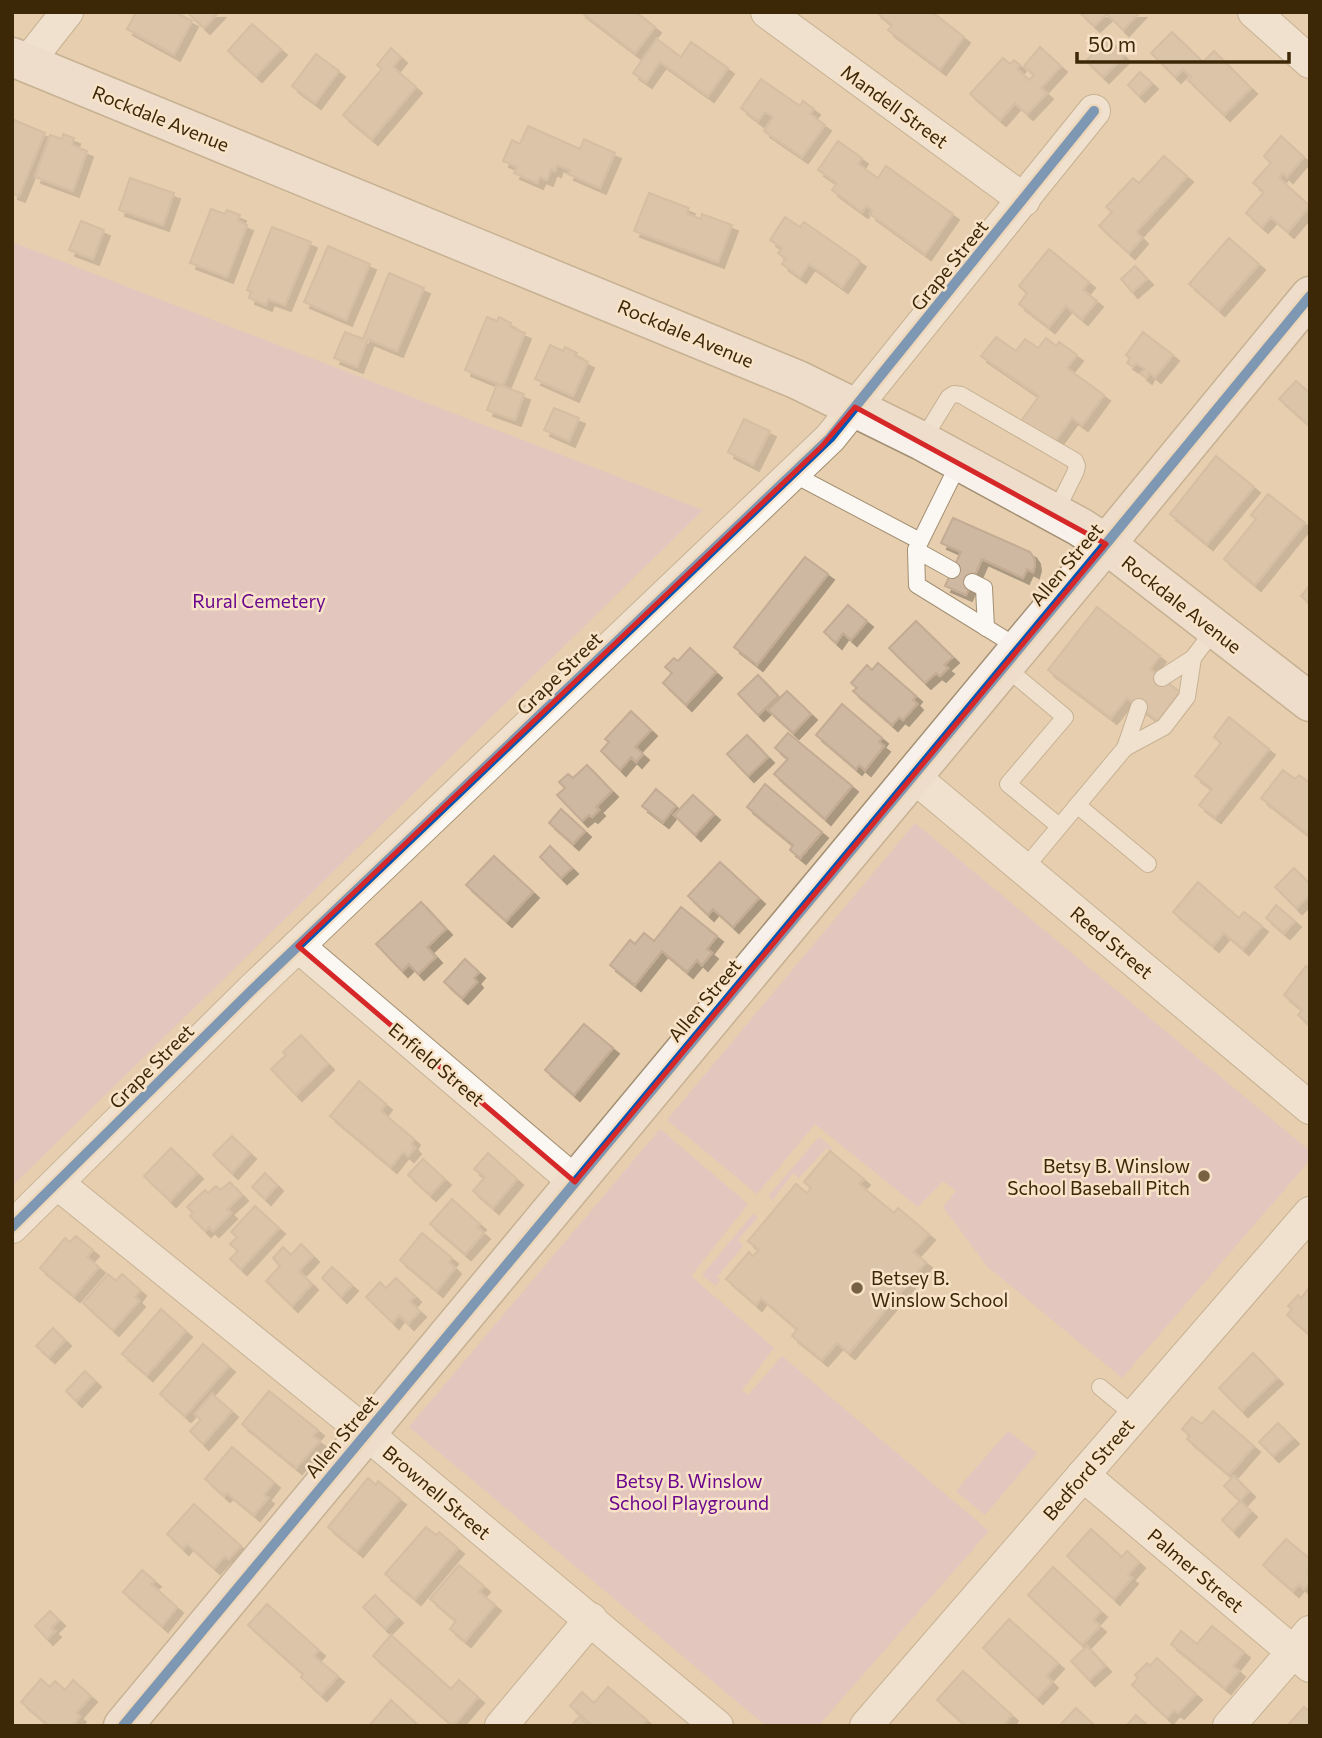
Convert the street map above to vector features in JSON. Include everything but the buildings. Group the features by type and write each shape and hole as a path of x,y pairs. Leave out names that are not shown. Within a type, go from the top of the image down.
{"street":[{"path":"19,60 67,12"},
{"name":"Mandell Street","path":"767,12 1024,200"},
{"path":"1254,12 1310,62"},
{"name":"Rockdale Avenue","path":"19,60 684,332 799,380 855,407 960,461 1106,544 1204,643 1310,702"},
{"name":"Grape Street","path":"12,1227 298,946 830,438 1094,111"},
{"name":"Allen Street","path":"123,1726 1310,296"},
{"name":"Reed Street","path":"913,776 1310,1108"},
{"name":"Enfield Street","path":"298,946 575,1182"},
{"name":"Brownell Street","path":"57,1183 365,1433 718,1726"},
{"name":"Bedford Street","path":"866,1726 1310,1213"},
{"name":"Palmer Street","path":"1083,1475 1304,1650"},
{"path":"500,1726 591,1619"},
{"path":"1229,1726 1304,1650"}],"lane":[{"path":"922,441 949,397 954,394 961,395 1075,461 1075,473 1055,513"},
{"path":"960,461 918,546 916,585 986,628 1065,717 1008,784 1059,826"},
{"path":"793,474 918,546 952,570"},
{"path":"972,582 984,588 986,628"},
{"path":"1162,678 1204,643"},
{"path":"1125,748 1164,727 1187,697 1204,643"},
{"path":"1024,869 1125,748 1139,707"},
{"path":"1077,805 1148,864"},
{"path":"1100,1387 1135,1416"}],"highlighted area":[{"path":"855,407 1106,544 1082,573 575,1182 298,946 822,446"}],"green space":[{"name":"Rural Cemetery","path":"12,242 703,510 12,1186"},
{"path":"915,823 1310,1151 1310,1160 1122,1378 987,1266 943,1207 956,1191 943,1181 918,1207 815,1124 757,1194 667,1120"},
{"name":"Betsy B. Winslow School Playground","path":"660,1129 748,1204 691,1276 774,1348 742,1390 748,1395 782,1356 989,1531 818,1726 766,1726 409,1427"},
{"path":"819,1137 833,1149 831,1151 827,1147 799,1178 793,1173 772,1201 769,1195"},
{"path":"753,1214 758,1217 738,1240 743,1246 717,1277 720,1280 716,1286 702,1275"},
{"path":"1008,1431 1037,1453 985,1515 956,1491"}],"cycle path":[{"path":"12,1227 254,988 830,438 1094,111"},
{"path":"123,1726 1310,296"}],"place":[{"name":"Betsy B. Winslow School Baseball Pitch","path":"1204,1176"},
{"name":"Betsey B. Winslow School","path":"857,1288"}]}
